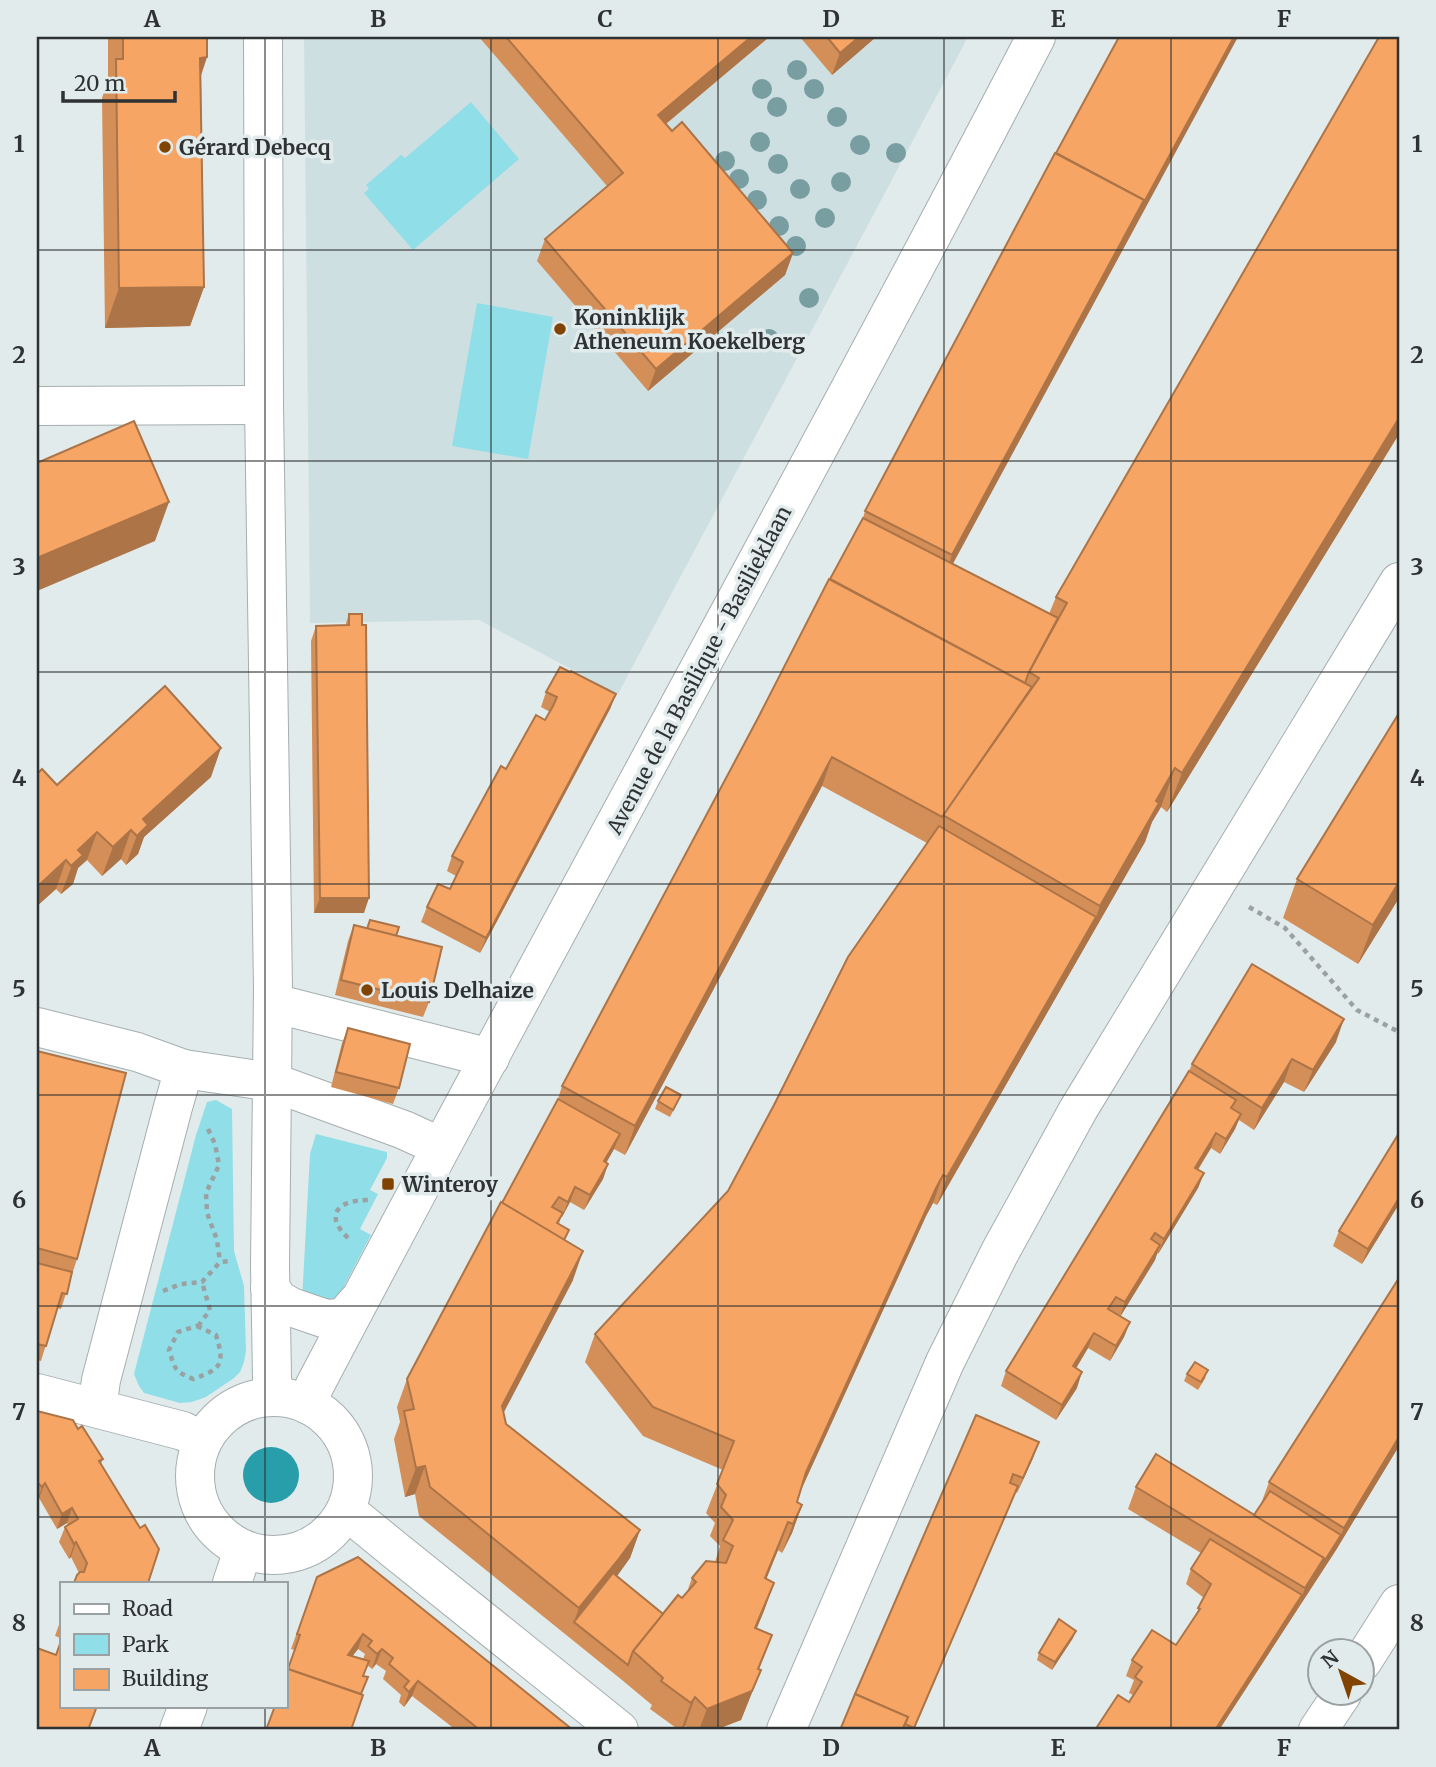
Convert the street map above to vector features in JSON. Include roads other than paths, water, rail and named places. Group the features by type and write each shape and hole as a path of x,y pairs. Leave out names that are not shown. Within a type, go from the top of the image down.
{"street":[{"path":"263,37 264,405 273,1003 272,1377 291,1401"},
{"name":"Avenue de la Basilique - Basilieklaan","path":"291,1401 314,1387 1036,37"},
{"path":"37,406 264,405"},
{"path":"786,1730 945,1362 1000,1252 1085,1099 1399,582"},
{"path":"273,1003 489,1058"},
{"path":"37,1027 137,1052 184,1069 272,1082 404,1130 441,1147"},
{"path":"97,1408 101,1380 184,1069"},
{"name":"Avenue de la Basilique - Basilieklaan","path":"271,1288 279,1300 291,1307 326,1319 343,1318 358,1301"},
{"path":"37,1393 183,1431 202,1441"},
{"path":"252,1400 291,1401 326,1416 340,1432 349,1451 353,1472 345,1513 331,1532 311,1546 289,1555 265,1556 237,1567 224,1539 209,1523 199,1505 194,1483 195,1462 202,1441 214,1423 232,1409 252,1400"},
{"path":"345,1513 368,1528 619,1730"},
{"path":"1376,1641 1399,1604"},
{"path":"179,1730 187,1708"},
{"path":"1318,1730 1332,1708"}],"place":[{"name":"Gérard Debecq","path":"165,147"},
{"name":"Koninklijk Atheneum Koekelberg","path":"560,329"},
{"name":"Louis Delhaize","path":"367,990"},
{"name":"Winteroy","path":"388,1184"}]}
